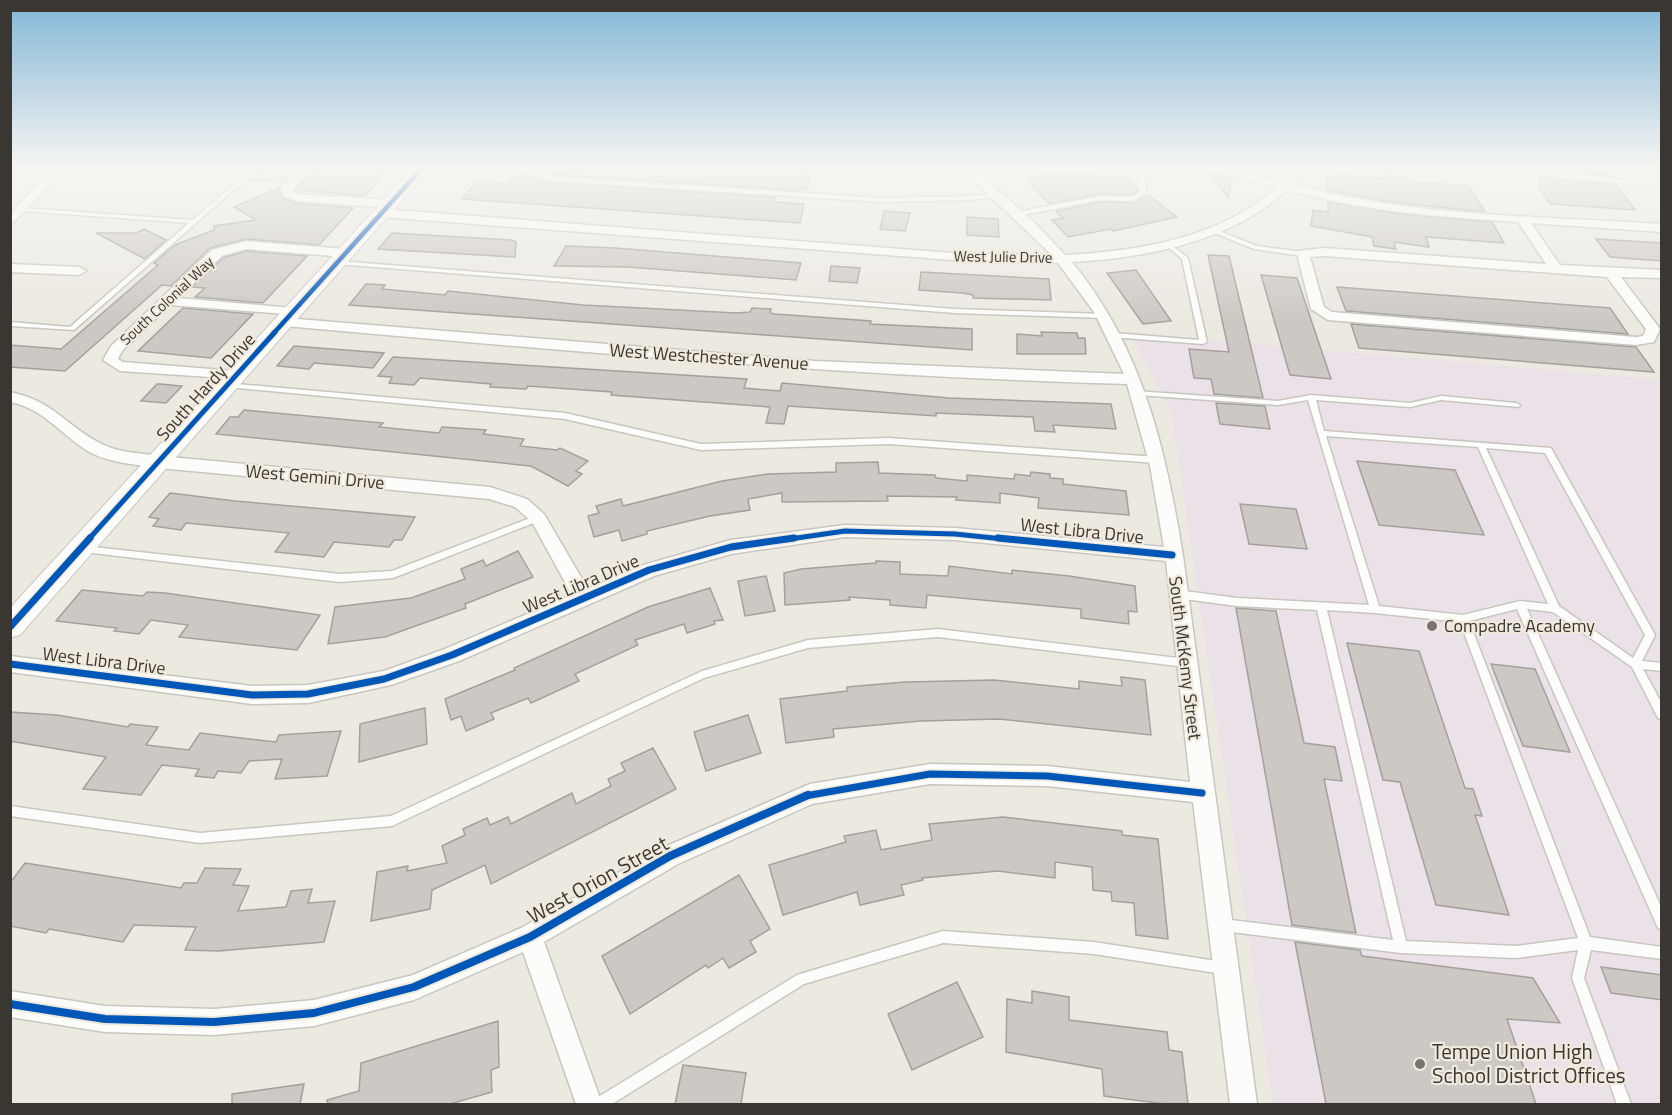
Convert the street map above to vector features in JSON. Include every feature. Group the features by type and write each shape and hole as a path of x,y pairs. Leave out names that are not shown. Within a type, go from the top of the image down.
{"street":[{"name":"South Hardy Drive","path":"10,627 376,219"},
{"name":"West Julie Drive","path":"518,219 961,256 1060,258 1125,252 1167,244 1212,230 1236,219"},
{"name":"South McKemy Street","path":"1023,219 1043,237 1060,258 1103,316 1114,335 1136,386 1157,460 1172,555 1244,1104"},
{"path":"1522,219 1556,269"},
{"path":"1523,219 1662,228"},
{"name":"South Colonial Way","path":"232,381 120,366 110,360 116,349 217,253 246,245 342,258"},
{"path":"1611,273 1653,329 1649,339 1636,341 1328,315 1318,309 1304,254 1324,252 1611,273 1662,274"},
{"path":"10,268 79,271"},
{"name":"West Westchester Avenue","path":"167,301 289,317 589,349 1136,386"},
{"name":"West Gemini Drive","path":"10,396 36,402 92,446 111,454 159,462 490,493 521,503 538,518 584,599"},
{"name":"West Libra Drive","path":"10,664 252,695 308,694 384,679 452,655 649,570 731,547 846,531 956,534 1172,555"},
{"name":"West Orion Street","path":"10,1004 105,1019 214,1022 314,1013 414,987 530,937 670,856 810,794 930,774 1047,776 1202,794"},
{"name":"West Orion Street","path":"530,937 589,1104"}],"lane":[{"path":"156,219 195,222"},
{"path":"10,324 72,329 198,219"},
{"path":"1212,230 1256,248 1304,254"},
{"path":"1114,335 1203,342 1185,258 1167,244"},
{"path":"342,258 955,311 1103,316"},
{"path":"232,381 565,416 701,447 889,441 1157,460"},
{"path":"1136,386 1278,403 1311,397 1410,405 1441,398 1516,405"},
{"path":"1311,397 1375,609"},
{"path":"1321,432 1548,450 1650,635 1635,664"},
{"path":"1482,445 1555,608"},
{"path":"82,548 340,578 393,574 538,518"},
{"path":"1177,594 1237,602 1375,609 1463,619 1520,605 1555,608 1635,664 1662,715"},
{"path":"1520,605 1662,924"},
{"path":"1321,606 1401,947"},
{"path":"1463,619 1586,943 1578,978 1624,1104"},
{"path":"10,811 200,838 392,820 702,675 808,644 938,633 1186,663"},
{"path":"1635,664 1662,667"},
{"path":"1220,925 1401,947 1516,951 1586,943 1662,954"},
{"path":"600,1104 801,979 943,937 1094,948 1225,968"}],"shaded area":[{"name":"Compadre Academy","path":"1129,333 1661,380 1661,1104 1273,1104 1171,410"}],"building":[{"path":"254,219 343,219 319,245 246,239 210,248 171,286 162,285 65,371 10,367 10,345 61,349 158,265 154,263 175,245 214,230 214,226 256,220"},
{"path":"744,219 801,219 800,223"},
{"path":"882,219 908,219 905,231 880,229"},
{"path":"967,219 998,219 999,237 967,235"},
{"path":"1168,219 1113,231 1111,229 1068,237 1052,220"},
{"path":"1312,219 1458,219 1492,222 1504,243 1426,237 1429,247 1394,242 1396,249 1374,246 1372,237 1311,226"},
{"path":"144,229 166,240 145,259 96,233 136,233"},
{"path":"392,233 512,240 516,242 515,257 378,249"},
{"path":"1596,239 1662,243 1662,261 1610,257"},
{"path":"566,246 801,263 796,280 628,267 554,266"},
{"path":"246,251 307,256 263,303 195,297 205,288 192,287 223,258"},
{"path":"1208,255 1229,256 1263,398 1214,394 1211,379 1194,378 1189,349 1229,352"},
{"path":"831,266 860,268 857,283 829,281"},
{"path":"1136,270 1171,321 1143,324 1107,273"},
{"path":"921,272 1049,279 1051,300 973,298 973,295 962,293 919,290"},
{"path":"1261,275 1297,278 1331,379 1290,375"},
{"path":"366,284 385,285 382,289 445,295 448,291 583,305 736,313 750,312 752,308 771,309 770,313 775,314 871,321 870,324 972,329 972,350 349,305"},
{"path":"1337,287 1610,308 1628,334 1346,311"},
{"path":"183,308 253,314 211,358 138,351"},
{"path":"1351,324 1636,347 1654,372 1359,348"},
{"path":"1041,332 1077,333 1078,338 1085,338 1086,354 1017,354 1017,334 1042,336"},
{"path":"294,346 384,353 373,368 314,363 309,369 277,366"},
{"path":"393,357 747,379 744,388 780,391 782,383 949,398 1111,404 1116,429 1053,425 1055,432 1035,431 1033,417 936,413 936,416 788,406 784,424 766,423 770,407 528,386 526,389 490,387 491,384 420,378 414,385 389,383 392,377 378,376"},
{"path":"157,384 182,386 166,403 141,401"},
{"path":"1216,403 1265,406 1270,429 1220,424"},
{"path":"244,410 383,423 379,427 439,433 442,427 486,430 483,434 524,439 520,446 557,450 560,448 588,461 576,471 582,474 568,486 531,466 216,434 230,417 238,417"},
{"path":"1357,461 1455,470 1484,535 1379,525"},
{"path":"878,462 879,473 935,475 936,478 967,481 967,475 1014,479 1015,474 1030,476 1031,472 1050,474 1050,478 1063,479 1063,484 1126,491 1129,515 1038,508 1039,498 1000,493 1000,503 956,500 957,497 887,496 888,501 782,502 782,493 748,499 750,510 710,516 647,531 647,534 622,541 619,530 594,537 588,516 599,513 596,506 621,499 623,506 722,481 768,474 836,472 836,463"},
{"path":"170,493 415,517 402,540 394,540 389,547 334,542 324,557 275,552 289,533 186,523 181,530 153,526 159,519 149,517"},
{"path":"1240,504 1296,509 1307,549 1249,544"},
{"path":"518,551 533,577 465,604 466,608 385,637 328,644 335,607 411,598 465,579 461,569 483,560 486,566"},
{"path":"876,561 900,562 900,574 948,576 949,566 1012,574 1012,570 1069,576 1135,586 1137,612 1128,611 1129,624 1081,618 1081,609 927,595 926,608 890,605 890,600 849,597 850,600 785,605 784,573 801,569 876,563"},
{"path":"766,576 775,611 745,616 738,581"},
{"path":"710,588 723,620 714,621 715,624 687,633 684,624 635,640 638,645 575,674 579,681 531,703 528,698 491,713 494,719 466,731 461,716 451,720 445,699 515,670 514,668 648,607"},
{"path":"82,590 143,596 147,592 165,593 320,615 297,650 179,637 188,625 151,620 139,634 114,631 117,628 56,621"},
{"path":"1236,608 1276,611 1304,743 1335,747 1342,781 1324,779 1356,933 1292,925"},
{"path":"1347,643 1419,651 1465,788 1473,789 1482,816 1475,815 1509,915 1436,905 1400,782 1383,780"},
{"path":"1491,664 1535,669 1570,752 1523,746"},
{"path":"1121,677 1145,680 1151,735 999,719 921,721 833,729 834,737 786,743 780,699 847,691 847,687 905,682 994,680 1079,689 1079,681 1122,686"},
{"path":"425,708 427,744 359,762 360,724"},
{"path":"10,712 57,715 128,727 130,724 158,727 146,745 189,750 200,733 276,742 279,735 341,731 327,776 275,779 282,759 249,761 241,773 218,771 214,778 195,776 199,769 162,765 141,795 83,789 106,757 10,741"},
{"path":"748,715 761,753 706,771 694,732"},
{"path":"653,748 676,789 491,884 485,865 432,890 430,909 371,921 377,872 408,866 407,871 447,863 442,846 465,835 463,829 487,818 490,825 508,817 511,824 572,793 576,804 611,786 608,779 625,771 621,763"},
{"path":"1003,817 1122,831 1122,835 1158,839 1168,939 1136,935 1134,903 1112,901 1111,892 1093,890 1092,867 1055,862 1055,878 998,871 922,878 923,880 901,885 904,895 860,905 857,892 783,915 769,865 846,842 844,836 876,830 881,850 932,840 929,824"},
{"path":"25,863 181,888 184,883 197,883 205,868 241,869 233,885 249,886 238,911 286,907 291,891 312,889 308,903 335,901 324,942 219,951 185,950 196,927 134,925 123,942 49,929 46,933 10,926 10,883"},
{"path":"739,875 770,929 750,941 756,952 729,968 723,958 708,968 706,965 630,1014 602,956"},
{"name":"Tempe Union High School District Offices","path":"1295,942 1360,950 1362,956 1533,978 1560,1023 1507,1019 1536,1104 1326,1104"},
{"path":"1601,967 1662,975 1662,1000 1611,993"},
{"path":"957,982 983,1037 912,1070 888,1014"},
{"path":"1032,991 1069,997 1069,1020 1167,1032 1169,1050 1182,1052 1188,1104 1165,1104 1104,1096 1102,1069 1006,1052 1007,999 1032,1003"},
{"path":"498,1021 499,1067 491,1070 492,1092 450,1104 328,1104 327,1100 359,1091 361,1063"},
{"path":"683,1065 746,1073 741,1104 675,1104"},
{"path":"304,1084 300,1104 232,1104 232,1094"}],"cycle path":[{"path":"10,627 376,219"},
{"path":"10,664 252,695 308,694 384,679 452,655 649,570 731,547 845,531 955,534 1172,555"},
{"path":"10,1004 105,1019 214,1022 314,1013 414,987 530,937 670,856 810,794 930,774 1047,776 1202,793"}],"place":[{"name":"Compadre Academy","path":"1432,626"},
{"name":"Tempe Union High School District Offices","path":"1420,1064"}]}
